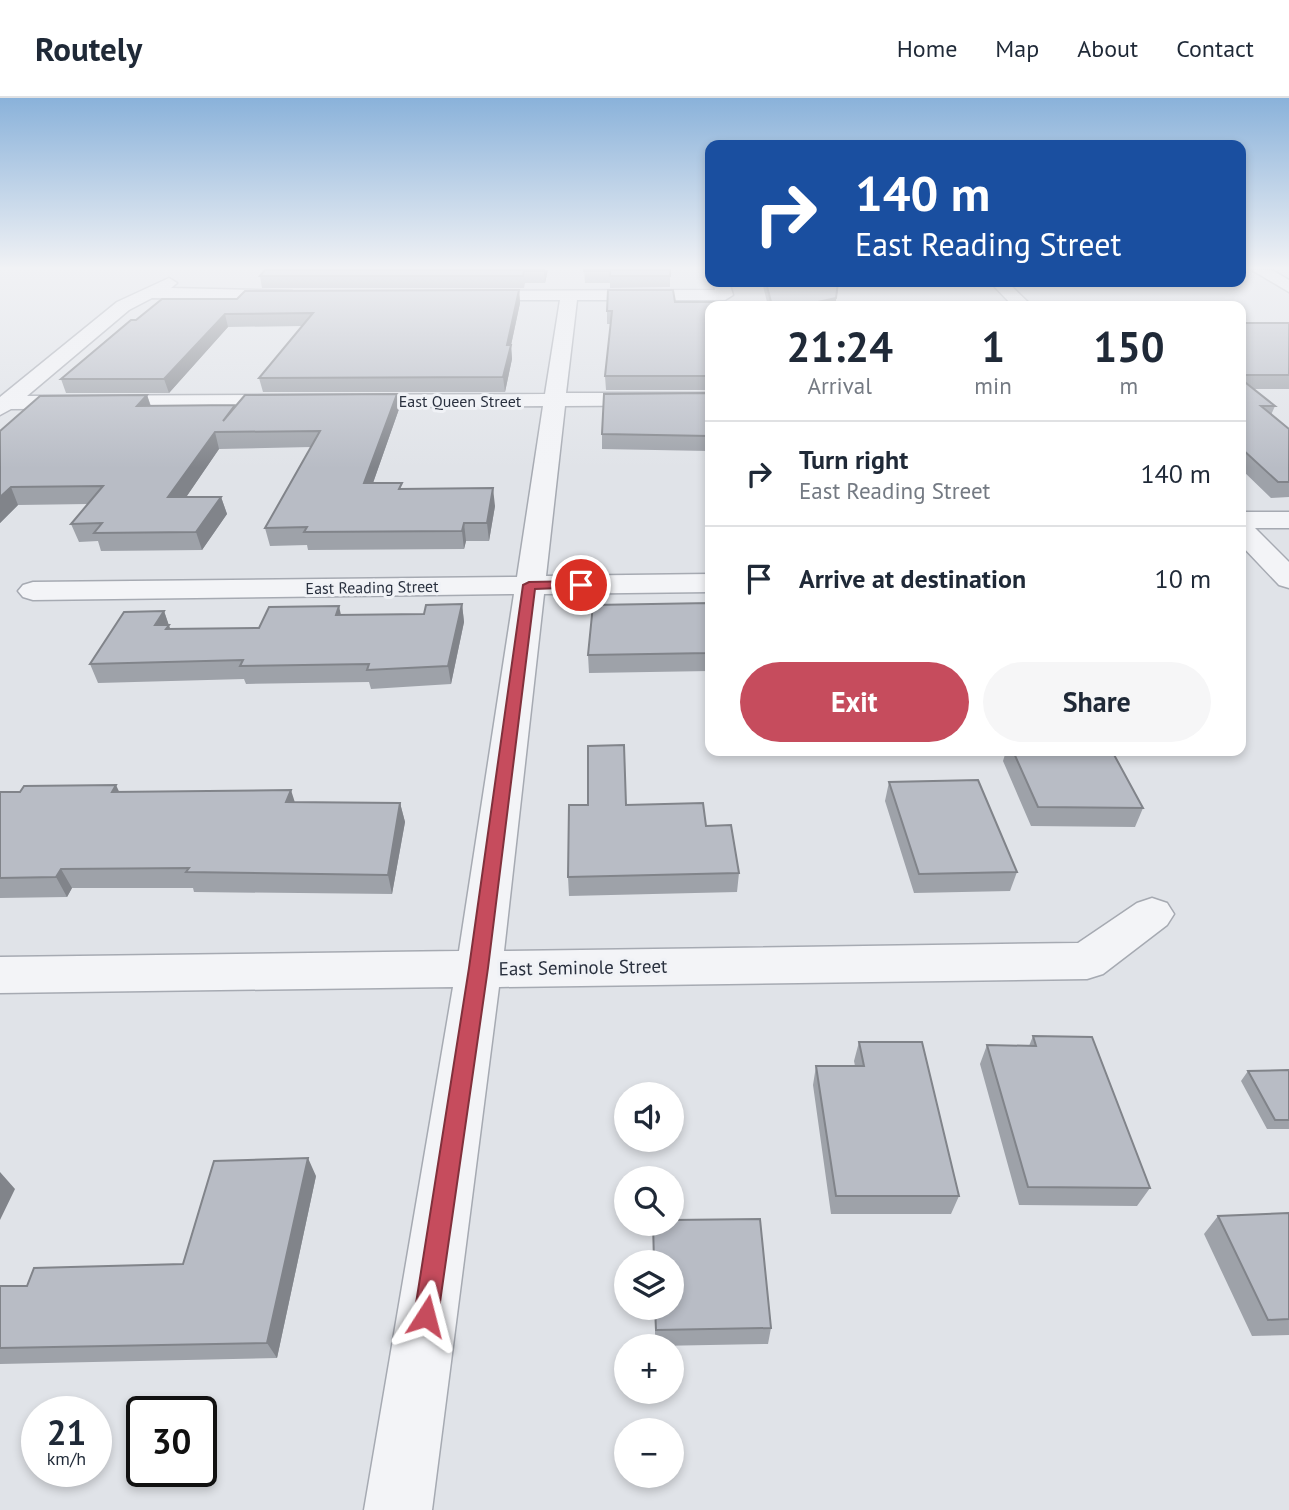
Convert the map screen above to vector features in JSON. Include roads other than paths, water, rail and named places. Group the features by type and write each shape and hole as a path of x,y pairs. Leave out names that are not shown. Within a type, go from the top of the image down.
{"street":[{"path":"2,405 86,336"},
{"path":"398,1510 479,968 564,336"},
{"name":"East Queen Street","path":"2,405 705,399"},
{"path":"1246,520 1289,520"},
{"path":"1246,534 1289,579"},
{"name":"East Reading Street","path":"33,591 705,583"},
{"name":"East Seminole Street","path":"0,975 1087,961 1152,914"}]}
